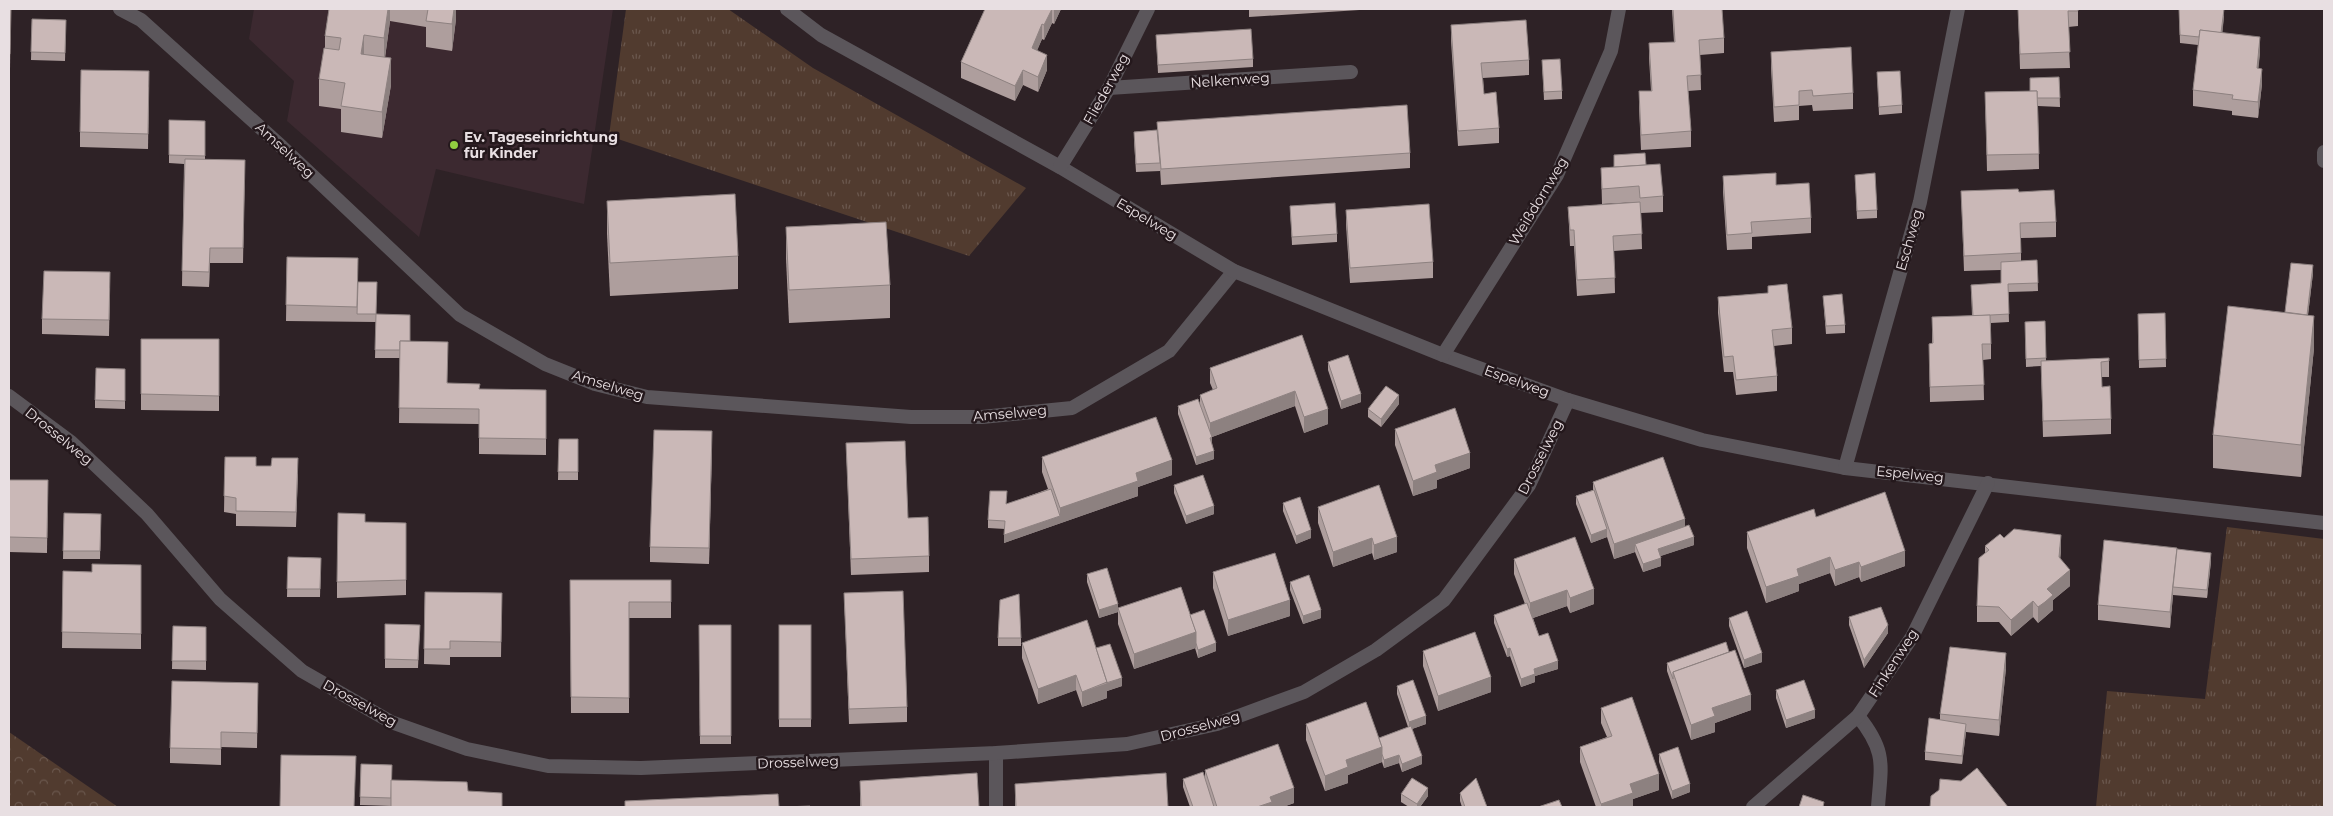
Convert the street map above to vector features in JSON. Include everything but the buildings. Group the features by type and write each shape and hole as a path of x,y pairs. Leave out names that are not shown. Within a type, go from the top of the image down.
{"street":[{"name":"Amselweg","path":"120,9 141,20 282,147 460,314 545,364 595,384 646,398 911,416 982,417 1072,408 1169,351 1234,271"},
{"name":"Espelweg","path":"787,9 821,35 1060,167 1234,271 1443,355 1568,400 1702,440 1845,468 2324,523"},
{"name":"Fliederweg","path":"1060,167 1109,88 1148,9"},
{"name":"Weißdornweg","path":"1443,355 1557,175 1611,52 1619,9"},
{"name":"Eschweg","path":"1845,468 1920,202 1958,9"},
{"name":"Nelkenweg","path":"1109,88 1351,72"},
{"path":"2324,152 2324,161"},
{"name":"Drosselweg","path":"9,396 71,442 147,514 220,599 302,671 392,722 467,749 548,766 640,768 996,753 1127,744 1217,724 1304,692 1376,650 1444,600 1529,485 1568,400"},
{"name":"Finkenweg","path":"1753,807 1858,716 1912,637 1988,483"},
{"path":"1858,716 1874,735 1881,761 1878,807"},
{"path":"996,753 996,807"}],"shaded area":[{"name":"Ev. Tageseinrichtung für Kinder","path":"254,9 613,9 584,204 436,169 419,237 287,121 294,81 249,39"}],"green space":[{"path":"626,9 728,9 813,68 1026,188 969,256 609,136"},
{"path":"2227,527 2324,539 2324,807 2096,807 2107,691 2205,699"},
{"path":"9,732 118,807 9,807"}],"place":[{"name":"Ev. Tageseinrichtung für Kinder","path":"454,145"}]}
